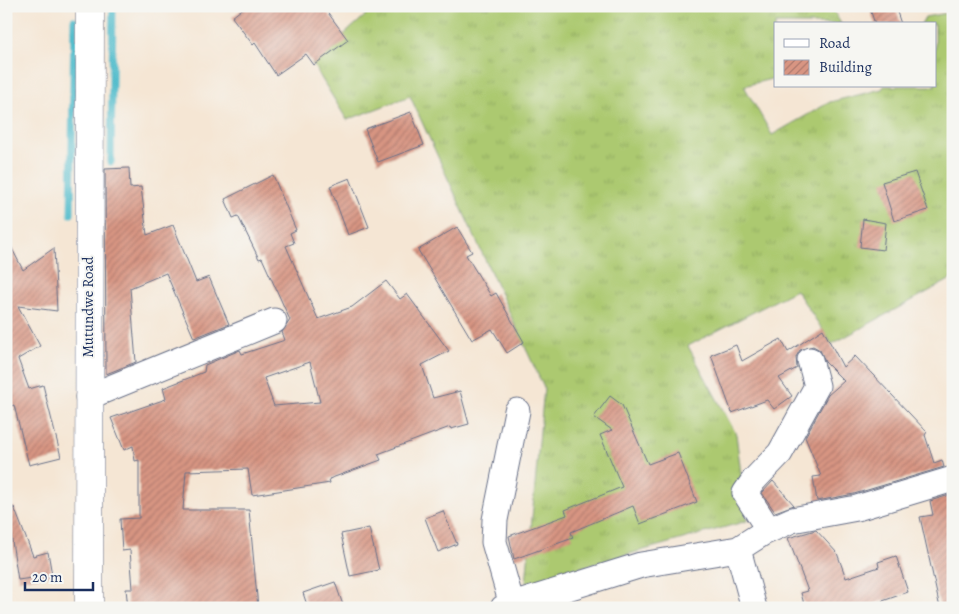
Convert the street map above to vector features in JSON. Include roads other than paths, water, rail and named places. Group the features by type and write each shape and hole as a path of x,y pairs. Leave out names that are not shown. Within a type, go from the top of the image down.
{"main road":[{"name":"Mutundwe Road","path":"89,608 90,6"}],"street":[{"path":"88,397 274,321"},
{"path":"769,530 746,493 754,480 780,453 817,386 810,360"},
{"path":"517,411 495,520 494,542 508,606 545,602 641,565 738,549 769,530 792,520 857,508 953,479"},
{"path":"738,549 754,608"}],"waterway":[{"path":"111,162 113,6"},
{"path":"71,214 74,20"}]}
